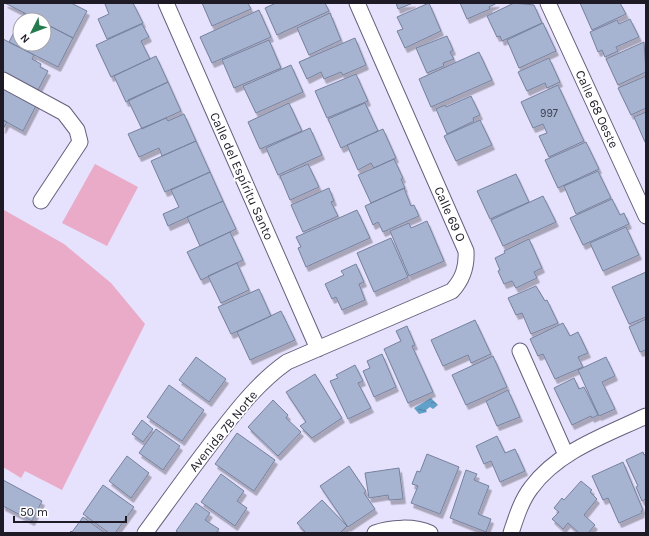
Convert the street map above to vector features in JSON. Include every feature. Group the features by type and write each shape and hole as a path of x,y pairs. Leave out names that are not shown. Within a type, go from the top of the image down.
{"street":[{"name":"Calle del Espíritu Santo","path":"166,3 318,348"},
{"name":"Calle 69 O","path":"318,348 452,291 459,284 467,263 466,251 357,3"},
{"name":"Calle 68 Oeste","path":"548,3 646,216"},
{"path":"3,80 64,113 77,130 80,142 41,201"},
{"name":"Avenida 7B Norte","path":"145,533 240,406 268,375 287,362 318,348"},
{"path":"520,350 566,454"},
{"path":"511,533 530,490 539,478 566,454 646,416"},
{"path":"375,533 400,528 430,533"}],"shaded area":[{"path":"95,164 138,187 107,246 62,223"},
{"path":"4,210 64,244 111,283 145,324 62,490 25,471 21,478 3,467"}],"water":[{"path":"431,398 438,405 433,409 430,407 426,410 427,412 419,414 414,408"}],"building":[{"path":"5,3 71,3 87,11 73,38 52,27 52,12 22,12"},
{"path":"133,3 143,23 107,39 98,19 109,14 105,4"},
{"path":"202,3 248,3 251,9 212,26"},
{"path":"276,3 325,3 329,11 277,35 265,8"},
{"path":"396,3 413,3 398,9"},
{"path":"429,3 441,31 405,48 397,31 403,29 397,17"},
{"path":"460,3 497,3 489,7 490,9 467,19"},
{"path":"514,3 534,5 542,23 502,41 500,36 497,37 487,16"},
{"path":"580,3 620,3 626,14 592,30"},
{"path":"259,10 271,37 212,63 200,37"},
{"path":"330,13 341,40 309,55 297,28"},
{"path":"630,19 639,37 616,47 618,51 605,57 602,50 598,52 590,32 617,20 619,24"},
{"path":"543,23 556,51 519,68 507,40"},
{"path":"142,24 149,37 141,41 150,59 111,77 96,45"},
{"path":"52,27 73,38 58,67 29,52 52,52"},
{"path":"12,36 12,44 9,42"},
{"path":"447,36 453,50 450,52 454,59 443,63 444,66 427,73 416,48"},
{"path":"355,38 366,65 343,75 341,72 324,79 321,72 307,79 299,62"},
{"path":"3,39 12,44 12,52 28,52 34,55 32,59 41,64 40,67 48,71 38,90 3,72"},
{"path":"269,40 281,68 234,88 222,60"},
{"path":"644,42 646,72 618,85 606,59"},
{"path":"479,52 492,80 431,107 419,79"},
{"path":"156,56 168,82 126,102 114,76"},
{"path":"549,58 560,82 547,88 545,83 527,91 518,72"},
{"path":"291,65 303,92 256,113 243,86"},
{"path":"356,74 368,101 327,118 315,91"},
{"path":"646,76 646,108 631,115 618,88"},
{"path":"168,82 181,111 142,129 128,100"},
{"path":"558,85 584,141 549,157 539,136 547,133 543,124 533,128 521,102"},
{"path":"3,86 37,104 23,131 3,120"},
{"path":"471,96 480,115 473,118 474,121 447,134 436,109 445,105 446,107"},
{"path":"289,103 302,131 260,149 248,122"},
{"path":"365,103 378,131 341,148 328,119"},
{"path":"646,112 646,141 645,142 634,117"},
{"path":"184,114 196,141 162,156 159,148 139,157 128,134 166,118 168,121"},
{"path":"3,120 7,122 3,129"},
{"path":"480,120 492,145 456,161 444,136"},
{"path":"310,128 322,155 278,175 266,148"},
{"path":"383,129 396,158 374,168 371,163 358,170 347,145"},
{"path":"196,141 210,172 165,192 151,161"},
{"path":"586,142 599,169 558,188 545,160"},
{"path":"394,159 403,178 401,179 405,188 371,203 358,175"},
{"path":"308,164 319,187 290,200 280,176"},
{"path":"598,171 611,198 576,214 564,186"},
{"path":"210,172 223,201 168,226 163,214 179,207 171,190"},
{"path":"516,174 529,202 490,219 477,191"},
{"path":"329,188 334,201 331,202 338,216 303,232 291,205"},
{"path":"404,188 411,206 414,205 419,216 383,232 378,222 373,225 365,206"},
{"path":"543,196 556,222 503,246 491,220"},
{"path":"612,199 620,215 624,213 629,224 583,245 570,218"},
{"path":"223,201 236,229 200,246 187,217"},
{"path":"357,210 370,238 306,267 298,248 301,247 296,237"},
{"path":"427,221 444,261 409,276 390,231 409,223 411,228"},
{"path":"626,227 639,255 603,271 590,243"},
{"path":"230,232 243,260 201,280 187,252"},
{"path":"391,238 408,277 374,292 357,253"},
{"path":"529,239 542,268 534,272 537,278 516,288 512,281 504,284 498,271 500,270 495,258 505,253 504,251"},
{"path":"237,263 249,290 221,303 208,276"},
{"path":"356,264 364,282 359,284 365,300 342,310 336,297 332,299 325,284 344,275 341,271"},
{"path":"646,272 646,317 629,324 612,287"},
{"path":"536,286 545,301 547,300 558,323 531,334 522,313 516,315 508,298"},
{"path":"259,289 271,316 231,334 218,307"},
{"path":"281,311 295,340 250,360 237,332"},
{"path":"646,319 646,350 640,352 629,327"},
{"path":"475,320 491,354 471,363 468,355 443,366 431,340"},
{"path":"563,323 570,336 578,332 588,353 578,357 583,367 555,379 543,354 538,356 530,339"},
{"path":"407,326 415,345 412,346 433,392 408,403 384,349 401,341 396,331"},
{"path":"382,354 396,387 374,397 363,371 370,368 367,361"},
{"path":"493,356 507,387 466,405 452,375"},
{"path":"196,357 226,379 209,402 179,380"},
{"path":"606,357 615,376 602,382 615,409 599,416 578,370"},
{"path":"355,365 363,381 358,383 371,408 348,419 330,381 338,378 336,375"},
{"path":"315,374 342,418 312,438 300,426 306,422 286,392"},
{"path":"574,378 579,389 584,387 598,415 592,418 591,416 572,425 554,388"},
{"path":"169,385 204,410 182,441 147,417"},
{"path":"508,390 520,417 497,426 486,401"},
{"path":"273,400 288,415 286,418 301,432 278,456 248,427"},
{"path":"142,420 153,429 143,442 132,434"},
{"path":"156,429 180,446 163,470 139,453"},
{"path":"237,433 275,460 254,491 215,464"},
{"path":"497,436 505,453 515,449 525,471 500,482 491,461 484,464 476,446"},
{"path":"643,452 644,455 646,454 646,499 642,501 636,487 638,486 626,460"},
{"path":"427,454 459,467 440,514 411,503 418,486 412,484 417,471 420,472"},
{"path":"127,456 149,473 131,498 109,481"},
{"path":"623,462 643,510 641,511 642,513 619,523 608,498 603,500 592,476"},
{"path":"349,466 366,491 364,493 375,509 348,527 320,486"},
{"path":"399,468 403,499 389,500 388,495 369,498 365,473"},
{"path":"466,470 477,474 474,480 489,486 478,514 491,519 486,532 450,518"},
{"path":"221,474 244,491 237,501 247,508 235,526 201,502"},
{"path":"3,480 42,501 32,521 3,506"},
{"path":"581,481 592,490 590,492 597,499 584,515 595,525 588,533 579,533 568,523 563,529 552,519 559,512 554,508 562,498 564,500"},
{"path":"103,485 134,507 115,533 109,533 83,514"},
{"path":"322,500 347,526 340,533 306,533 297,523"},
{"path":"196,503 210,513 205,520 219,529 216,533 179,533 176,531"},
{"path":"83,517 105,533 69,533 71,531 72,532"}]}
